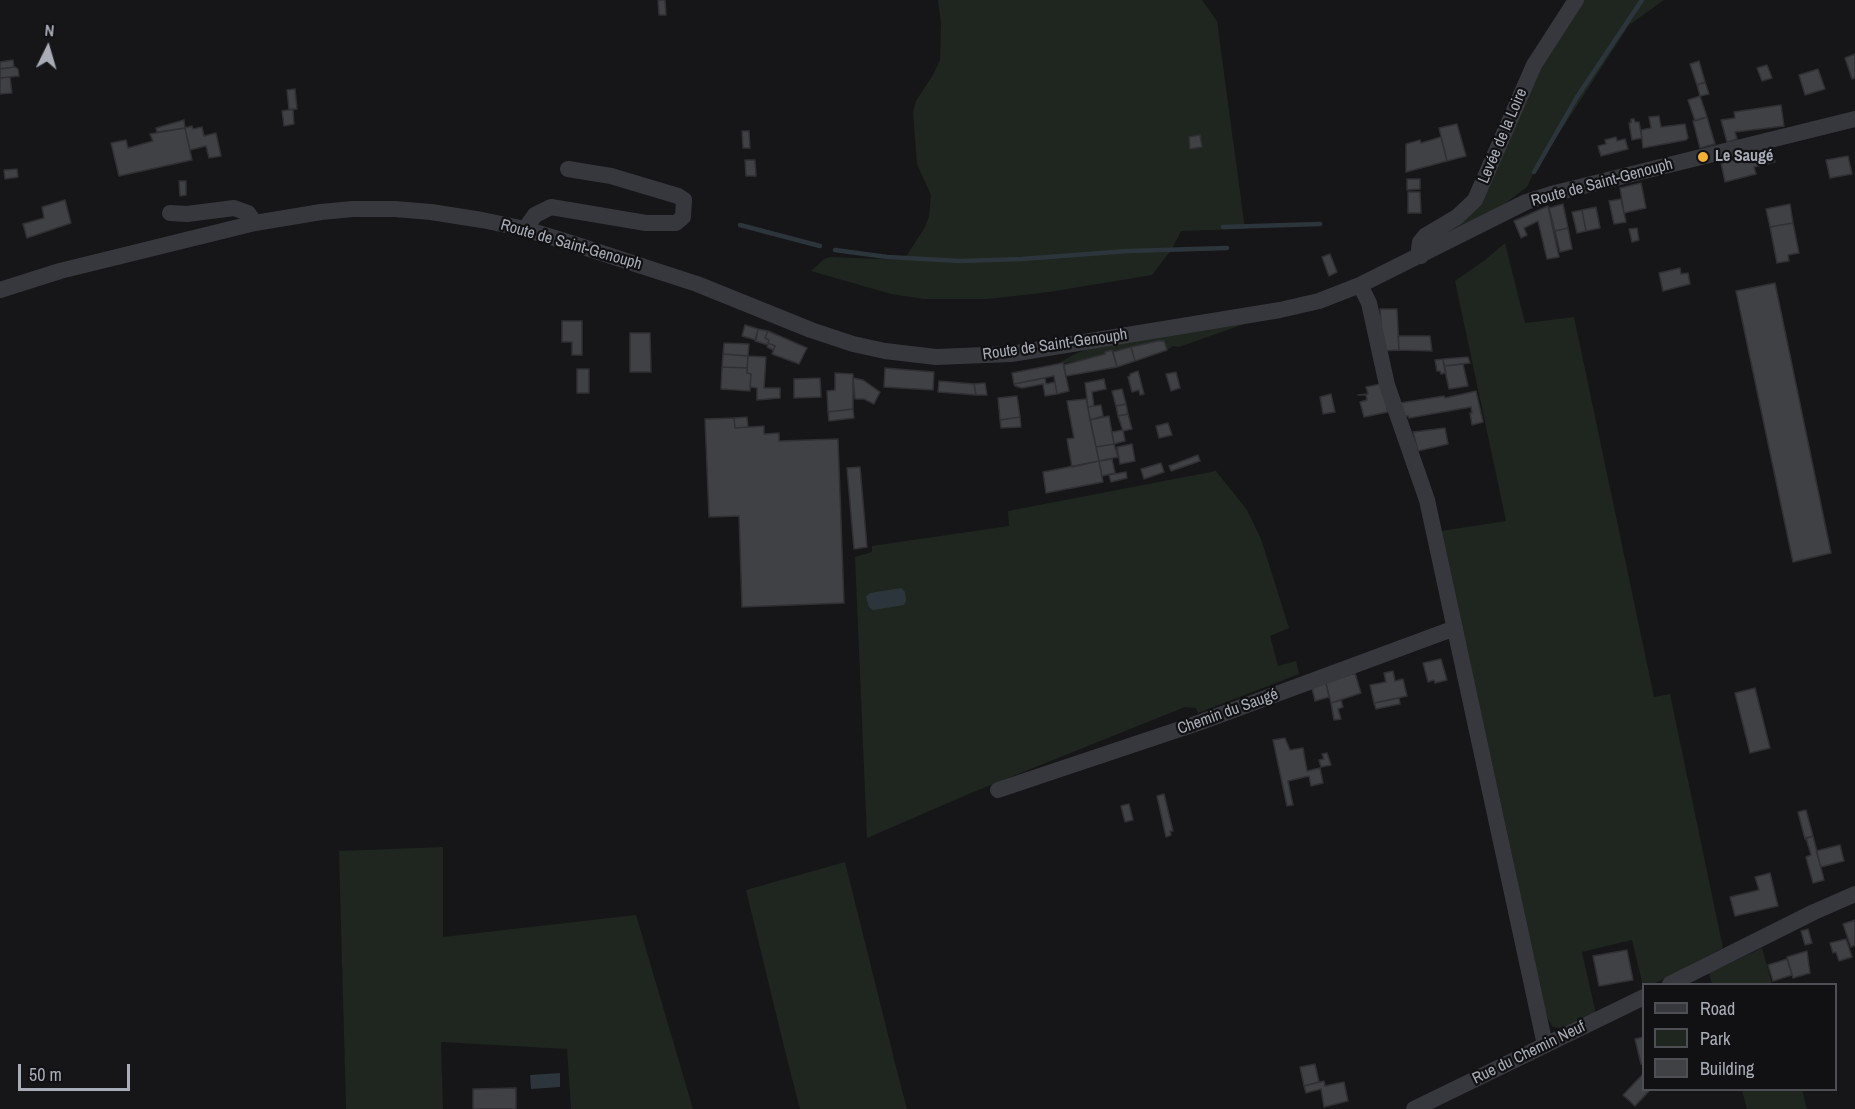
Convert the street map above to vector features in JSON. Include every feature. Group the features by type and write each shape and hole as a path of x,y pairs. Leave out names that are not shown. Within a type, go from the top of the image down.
{"street":[{"name":"Levée de la Loire","path":"1421,256 1420,242 1425,236 1457,217 1475,200 1534,65 1576,0"},
{"name":"Route de Saint-Genouph","path":"0,290 60,271 255,223 321,212 395,209 431,212 525,229 686,280 831,338 885,351 936,357 1011,354 1280,310 1319,301 1360,285 1421,256 1526,202 1855,119"},
{"path":"525,229 535,215 551,207 654,224 676,223 683,217 684,200 678,196 611,176 568,169"},
{"path":"170,213 187,214 234,208 248,213 255,223"},
{"path":"1360,285 1370,303 1387,385 1427,500 1545,1045"},
{"name":"Chemin du Saugé","path":"998,790 1201,722 1455,628"},
{"path":"1672,983 1855,894"},
{"name":"Rue du Chemin Neuf","path":"1414,1109 1642,998"}],"green space":[{"path":"938,0 1202,0 1217,21 1245,229 1181,231 1172,249 1152,275 1049,292 988,299 924,299 891,294 811,271 824,259 830,257 904,260 925,227 929,217 931,195 917,164 913,112 916,101 940,60 941,24"},
{"path":"1583,0 1664,0 1629,25 1534,172 1527,187 1502,206 1429,242 1454,225 1536,73"},
{"path":"1505,243 1525,323 1574,317 1654,697 1670,694 1723,948 1656,983 1642,983 1632,940 1582,952 1596,1014 1561,1028 1553,1027 1545,1015 1441,531 1506,521 1455,281"},
{"path":"1253,321 1179,347 1173,346 1167,350 1164,341 1146,343 1055,365 1089,349"},
{"path":"1216,471 1247,510 1261,539 1289,628 1270,636 1278,666 1296,661 1299,674 1198,713 1196,708 1185,707 971,793 867,838 855,557 872,552 872,546 1009,526 1008,511"},
{"path":"443,847 443,937 636,915 693,1109 571,1109 567,1049 441,1042 443,1109 346,1109 339,851"},
{"path":"845,862 907,1109 800,1109 787,1059 746,890"},
{"path":"1762,948 1772,983 1712,983 1709,973"},
{"path":"1742,1091 1802,1091 1807,1109 1747,1109"}],"shaded area":[{"path":"901,588 905,592 904,605 873,610 869,607 866,597 870,593"},
{"path":"560,1073 560,1087 531,1089 530,1075"}],"building":[{"path":"658,0 665,0 666,15 659,15"},
{"path":"1855,54 1855,78 1852,79 1845,58"},
{"path":"13,60 14,67 0,69 0,62"},
{"path":"1699,61 1705,82 1697,85 1690,64"},
{"path":"1767,65 1772,78 1762,81 1757,68"},
{"path":"15,67 18,69 19,76 0,78 0,69"},
{"path":"1818,69 1825,89 1805,95 1799,75"},
{"path":"10,77 12,93 0,94 0,78"},
{"path":"1705,82 1709,94 1700,96 1697,85"},
{"path":"295,89 297,109 289,110 287,90"},
{"path":"1700,96 1707,117 1695,121 1688,100"},
{"path":"1781,105 1784,126 1735,132 1737,139 1727,142 1721,120 1735,118 1734,112"},
{"path":"293,109 294,124 284,126 282,111"},
{"path":"1659,116 1661,127 1685,124 1688,138 1643,148 1641,130 1651,128 1649,117"},
{"path":"1707,117 1715,144 1700,148 1693,121"},
{"path":"1631,119 1639,122 1642,138 1632,140 1629,123"},
{"path":"184,120 185,128 157,132 156,128"},
{"path":"1457,124 1466,156 1447,161 1439,128"},
{"path":"192,126 193,129 202,127 204,136 216,133 221,156 209,158 206,146 190,150 185,128"},
{"path":"185,128 192,160 119,176 111,143 126,140 128,148 153,141 150,134"},
{"path":"742,131 749,131 750,148 743,148"},
{"path":"1200,135 1202,147 1190,149 1189,137"},
{"path":"1441,137 1447,161 1406,172 1406,144 1420,140 1421,143"},
{"path":"1616,137 1617,141 1625,139 1628,149 1601,156 1598,146 1606,144 1605,140"},
{"path":"1772,150 1775,162 1754,167 1756,174 1725,182 1721,163"},
{"path":"1848,156 1852,174 1830,178 1826,160"},
{"path":"745,160 755,160 756,176 746,176"},
{"path":"17,169 18,177 5,179 4,170"},
{"path":"1407,179 1420,179 1420,189 1407,190"},
{"path":"179,181 186,181 186,195 180,196"},
{"path":"1641,183 1646,208 1624,213 1620,188"},
{"path":"1408,192 1420,192 1421,213 1408,213"},
{"path":"1621,199 1626,222 1614,224 1609,201"},
{"path":"65,200 71,223 27,238 23,224 44,218 42,207"},
{"path":"1563,204 1568,228 1555,231 1549,208"},
{"path":"1790,204 1793,223 1770,227 1766,209"},
{"path":"1548,206 1559,257 1547,259 1538,221 1524,228 1527,235 1521,238 1514,221"},
{"path":"1596,207 1600,228 1586,231 1582,210"},
{"path":"1582,210 1586,231 1577,233 1572,212"},
{"path":"1793,223 1799,253 1788,255 1789,261 1777,263 1770,227"},
{"path":"1568,228 1572,249 1560,252 1555,231"},
{"path":"1637,228 1639,240 1632,242 1629,229"},
{"path":"1330,254 1337,272 1329,276 1322,257"},
{"path":"1680,268 1681,274 1688,273 1690,284 1663,291 1659,273"},
{"path":"1775,283 1831,553 1793,562 1736,291"},
{"path":"1380,309 1397,309 1399,350 1383,351"},
{"path":"562,321 582,321 582,355 572,355 572,342 562,342"},
{"path":"745,325 758,329 756,340 742,336"},
{"path":"758,329 768,331 765,338 769,340 768,343 775,346 773,350 767,347 768,345 755,341"},
{"path":"768,331 807,348 799,364 772,354 775,346 768,343 769,340 765,338"},
{"path":"630,333 650,333 651,372 630,372"},
{"path":"1398,336 1430,336 1432,351 1399,350"},
{"path":"1164,341 1167,350 1135,361 1131,347"},
{"path":"724,343 749,344 748,356 723,354"},
{"path":"1131,347 1135,361 1117,367 1113,352"},
{"path":"1112,350 1117,367 1066,376 1064,365"},
{"path":"723,354 748,356 747,368 722,367"},
{"path":"748,356 766,357 764,388 780,388 780,398 757,400 757,388 750,387 751,374 747,373"},
{"path":"1468,357 1470,363 1444,366 1443,359"},
{"path":"1443,359 1446,373 1441,374 1437,371 1435,360"},
{"path":"1063,363 1069,391 1057,394 1054,376 1014,384 1012,373"},
{"path":"1463,364 1468,386 1449,389 1444,366"},
{"path":"722,367 747,368 747,373 751,374 750,391 721,389"},
{"path":"885,368 934,372 933,390 884,387"},
{"path":"577,369 589,369 589,393 577,393"},
{"path":"1138,371 1144,394 1140,395 1139,390 1132,392 1128,377"},
{"path":"1176,372 1180,388 1171,391 1166,374"},
{"path":"835,373 853,374 853,409 828,412 827,391 835,390"},
{"path":"820,378 821,397 794,398 794,379"},
{"path":"853,378 863,380 880,392 874,404 864,399 855,399"},
{"path":"1045,378 1046,384 1055,382 1057,394 1045,396 1043,384 1022,388 1014,384"},
{"path":"1104,379 1106,389 1092,392 1094,406 1088,407 1085,383"},
{"path":"939,381 974,384 976,395 938,392"},
{"path":"985,383 987,395 976,395 974,384"},
{"path":"1381,384 1388,412 1364,417 1360,402 1367,400 1366,395 1358,395 1368,394 1366,387"},
{"path":"1122,389 1126,404 1116,406 1112,391"},
{"path":"1476,391 1483,422 1472,425 1471,407 1409,418 1405,416 1400,403 1444,396 1445,398"},
{"path":"1331,394 1335,412 1323,414 1320,397"},
{"path":"1017,396 1020,417 1000,420 998,398"},
{"path":"1086,399 1099,461 1072,467 1067,439 1074,438 1067,401"},
{"path":"1126,404 1128,414 1118,416 1116,406"},
{"path":"1101,405 1103,416 1090,420 1088,407"},
{"path":"853,409 854,418 829,421 828,412"},
{"path":"1128,414 1132,429 1123,431 1118,416"},
{"path":"1109,416 1114,444 1096,447 1090,420"},
{"path":"747,417 748,427 735,428 734,418"},
{"path":"1020,417 1021,427 1001,428 1000,420"},
{"path":"734,418 735,428 764,426 764,434 779,433 779,441 838,439 844,603 742,607 739,516 709,517 705,419"},
{"path":"1168,423 1172,435 1159,438 1156,426"},
{"path":"1445,428 1448,444 1418,451 1413,432"},
{"path":"1123,430 1125,441 1114,444 1112,432"},
{"path":"1114,444 1118,457 1099,461 1096,447"},
{"path":"1132,444 1135,461 1120,464 1117,447"},
{"path":"1198,455 1200,461 1171,471 1169,466"},
{"path":"1112,459 1115,473 1102,476 1099,461"},
{"path":"1099,461 1103,482 1046,493 1043,472"},
{"path":"1161,463 1164,472 1144,479 1141,469"},
{"path":"860,467 867,547 854,549 847,468"},
{"path":"1126,472 1127,478 1111,482 1109,475"},
{"path":"1441,659 1447,680 1428,682 1423,663"},
{"path":"1393,671 1395,681 1403,679 1407,696 1374,703 1370,685 1386,682 1384,673"},
{"path":"1355,673 1361,693 1331,703 1326,683"},
{"path":"1326,683 1329,697 1315,701 1312,688"},
{"path":"1755,688 1770,748 1750,753 1735,693"},
{"path":"1399,698 1400,704 1376,709 1374,703"},
{"path":"1341,700 1343,707 1338,709 1341,719 1334,720 1331,703"},
{"path":"1285,738 1290,750 1303,748 1307,771 1320,768 1323,783 1311,786 1309,776 1288,781 1293,805 1287,806 1273,740"},
{"path":"1327,753 1331,765 1321,767 1319,760 1324,759 1322,754"},
{"path":"1164,794 1173,831 1170,831 1171,835 1166,837 1157,796"},
{"path":"1129,804 1133,820 1125,822 1121,806"},
{"path":"1806,810 1813,836 1805,839 1798,812"},
{"path":"1813,836 1824,880 1813,883 1806,857 1811,855 1806,838"},
{"path":"1840,845 1844,861 1821,867 1816,851"},
{"path":"1770,873 1778,906 1735,916 1730,897 1759,890 1755,877"},
{"path":"1855,920 1855,945 1851,947 1843,924"},
{"path":"1808,929 1812,943 1805,945 1801,931"},
{"path":"1846,939 1852,957 1839,961 1830,943"},
{"path":"1627,950 1633,980 1599,986 1593,956"},
{"path":"1807,951 1810,973 1793,978 1787,957"},
{"path":"1787,959 1792,975 1773,981 1768,965"},
{"path":"1642,1037 1642,1064 1641,1064 1635,1039"},
{"path":"1315,1064 1319,1082 1304,1086 1300,1067"},
{"path":"1642,1075 1642,1091 1649,1091 1635,1106 1623,1095"},
{"path":"1324,1081 1325,1086 1344,1082 1348,1101 1324,1107 1321,1089 1306,1093 1304,1086"},
{"path":"516,1088 516,1109 473,1109 473,1089"}],"waterway":[{"path":"1534,172 1577,97 1642,0"},
{"path":"1223,227 1320,224"},
{"path":"740,225 820,246"},
{"path":"835,250 887,257 961,261 1128,251 1227,248"}],"place":[{"name":"Le Saugé","path":"1703,157"}]}
